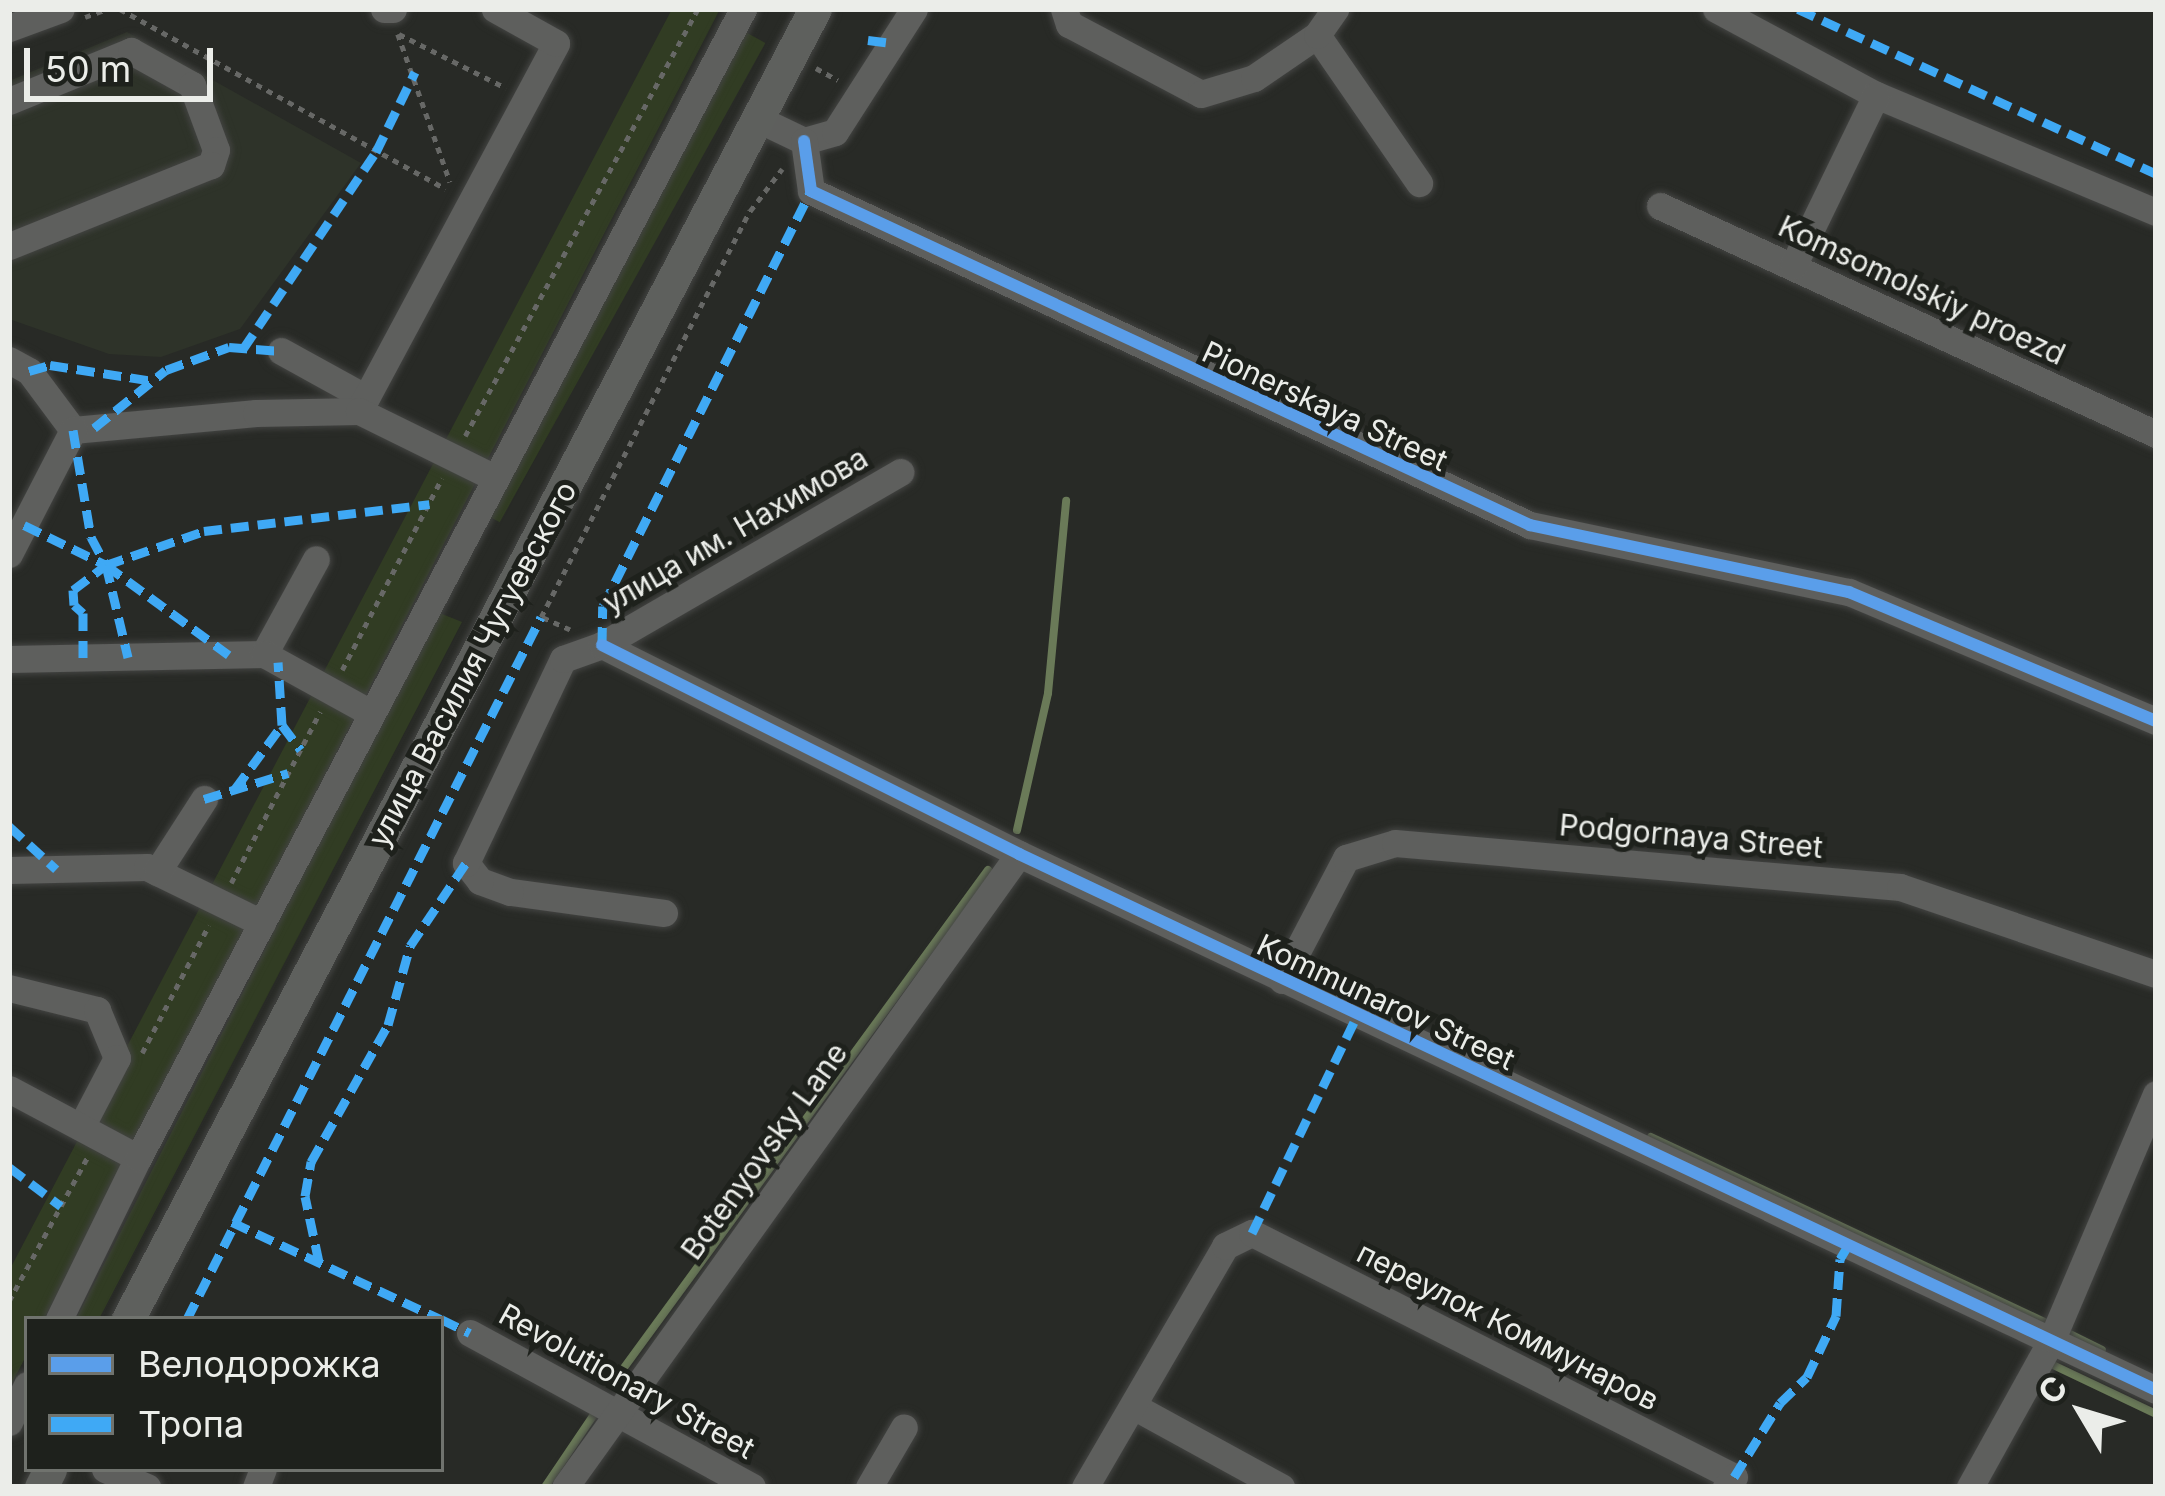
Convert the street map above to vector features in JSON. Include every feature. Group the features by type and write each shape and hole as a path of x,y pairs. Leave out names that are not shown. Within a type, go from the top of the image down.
{"main road":[{"name":"улица Василия Чугуевского","path":"131,1316 815,9"}],"street":[{"path":"9,28 61,9"},
{"path":"383,9 393,9"},
{"path":"363,405 556,43 495,9"},
{"path":"60,1316 138,1158 743,9"},
{"path":"758,119 804,141 835,131 914,9"},
{"path":"1064,9 1069,24 1201,94 1254,78 1317,35 1335,9"},
{"path":"1715,9 1876,95 2156,212"},
{"path":"1317,35 1419,183"},
{"path":"9,101 130,50 192,85 216,150 211,165 9,246"},
{"path":"1793,266 1876,95"},
{"name":"Pionerskaya Street","path":"804,141 812,191 1530,525 1849,592 2156,721"},
{"name":"Komsomolskiy proezd","path":"1660,206 2156,434"},
{"path":"281,351 363,405 495,478"},
{"path":"9,360 29,371 74,430"},
{"path":"74,430 363,405"},
{"path":"9,554 74,430"},
{"name":"улица им. Нахимова","path":"664,913 509,892 480,881 466,863 562,659 602,645 902,472"},
{"path":"264,654 316,559"},
{"name":"Kommunarov Street","path":"602,645 1018,854 2156,1390"},
{"path":"9,659 264,654 371,713"},
{"path":"158,872 205,799"},
{"name":"Podgornaya Street","path":"1282,980 1346,858 1395,843 1900,887 2156,974"},
{"name":"Botenyovsky Lane","path":"566,1487 1018,854"},
{"path":"9,870 147,867 262,923"},
{"path":"9,988 97,1010 116,1058 90,1132"},
{"path":"10,1090 138,1158"},
{"path":"1970,1487 2052,1339 2154,1105"},
{"name":"переулок Коммунаров","path":"1133,1406 1225,1246 1252,1233 1730,1482"},
{"name":"Revolutionary Street","path":"470,1333 752,1487"},
{"path":"9,1421 24,1391"},
{"path":"1085,1487 1133,1406 1281,1487"},
{"path":"869,1487 904,1426"},
{"path":"112,1472 147,1487"}],"path":[{"path":"120,9 454,193 398,34 528,98"},
{"path":"132,1073 440,482 698,9"},
{"path":"843,83 852,69"},
{"path":"602,645 541,617 750,211 804,141"},
{"path":"422,470 440,482"},
{"path":"9,1301 90,1132"}],"shaded area":[{"path":"127,32 361,163 240,329 161,357 109,354 9,319 9,81"}],"green space":[{"path":"672,9 720,9 46,1316 24,1316 24,1360 9,1389 9,1271"},
{"path":"740,29 765,43 500,522 474,508"},
{"path":"437,612 462,622 101,1316 78,1316"}],"waterway":[{"path":"1017,830 1048,693 1066,501"},
{"path":"615,1380 988,870"},
{"path":"1651,1137 2047,1323"},
{"path":"2066,1332 2102,1350"},
{"path":"2053,1365 2156,1414"},
{"path":"545,1487 597,1410"}],"marked path":[{"path":"1798,9 2156,174"},
{"path":"868,40 894,43"},
{"path":"243,349 376,152 415,72"},
{"path":"602,645 603,606 811,191"},
{"path":"94,428 166,370 229,347 281,351"},
{"path":"29,371 50,365 153,381"},
{"path":"73,430 91,537 106,565 128,657"},
{"path":"83,658 83,613 74,605 73,590 106,565 204,531 429,504"},
{"path":"24,525 106,565 229,655"},
{"path":"189,1316 541,617"},
{"path":"235,789 282,725 278,662"},
{"path":"282,725 301,750"},
{"path":"204,799 288,773"},
{"path":"9,826 56,869"},
{"path":"319,1262 305,1196 311,1162 388,1025 410,946 466,863"},
{"path":"1252,1233 1357,1016"},
{"path":"9,1167 61,1206"},
{"path":"232,1222 434,1316"},
{"path":"1734,1477 1780,1403 1807,1377 1836,1316 1840,1259 1849,1244"},
{"path":"444,1320 470,1333"}],"cycle path":[{"path":"804,141 811,191 1530,525 1849,592 2156,721"},
{"path":"602,645 1019,854 2156,1390"}]}
